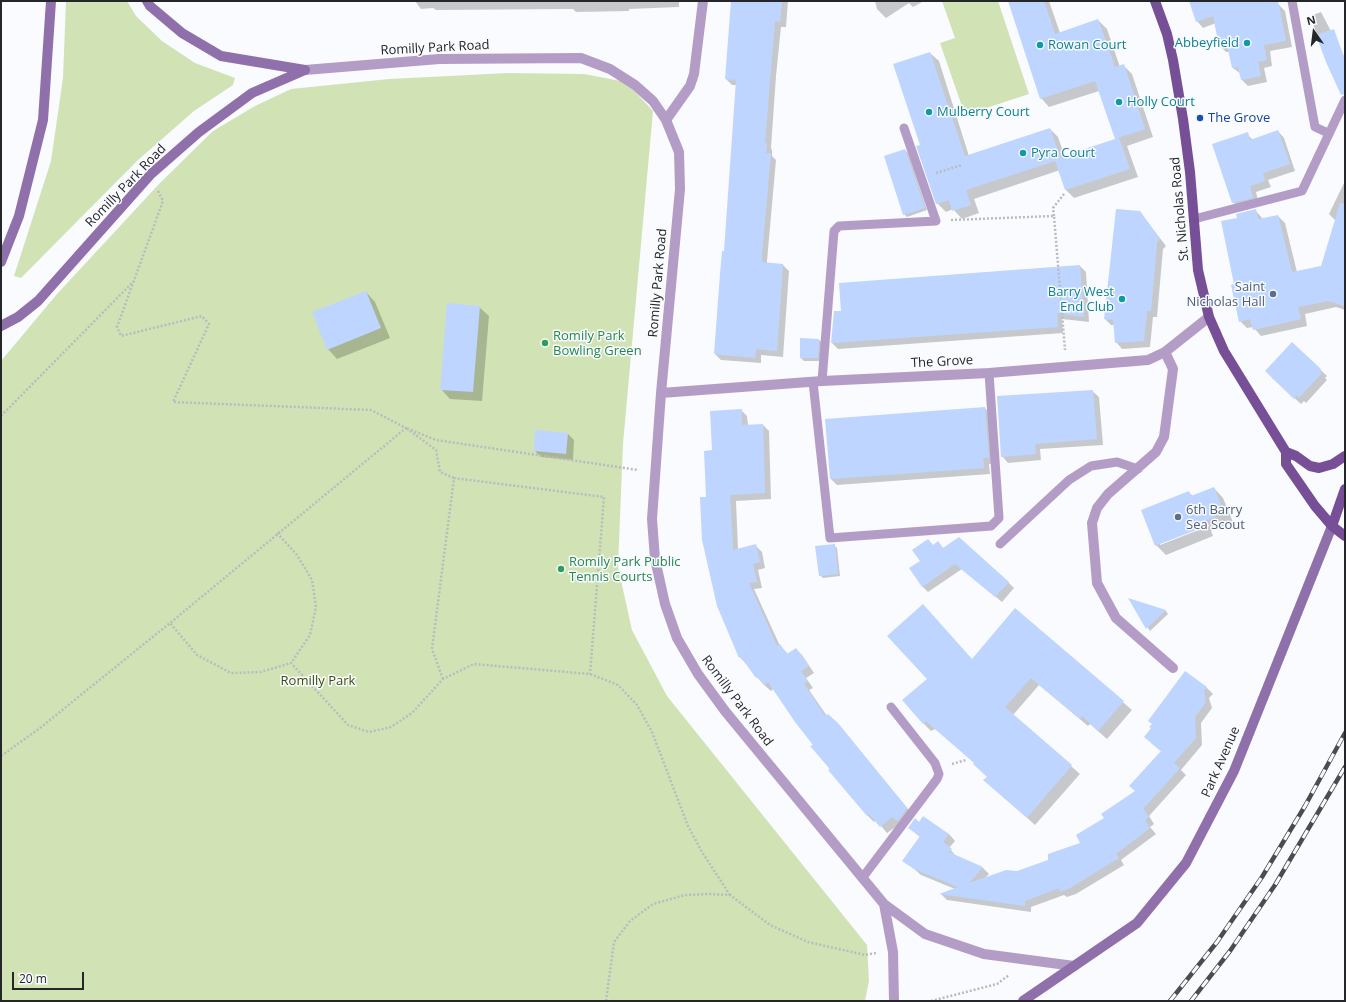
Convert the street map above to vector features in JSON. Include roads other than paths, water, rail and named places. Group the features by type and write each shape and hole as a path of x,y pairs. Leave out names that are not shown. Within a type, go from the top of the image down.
{"main road":[{"name":"St. Nicholas Road","path":"1156,1 1167,34 1173,60 1183,119 1190,172 1198,270 1209,317 1224,352 1286,452 1286,464 1315,506 1332,526 1345,536"},
{"path":"1286,452 1296,456 1310,466 1319,468 1333,464 1345,456"},
{"path":"1332,526 1345,489"}],"street":[{"path":"1,262 19,216 43,120 51,1"},
{"name":"Romilly Park Road","path":"147,1 150,6 182,33 221,56 305,70 439,58 581,58 610,69 635,84 653,101 666,120 679,152 680,189 661,393 652,519 655,559 665,604 677,638 698,674 725,711 863,876 884,904 925,934 984,954 1074,966"},
{"path":"666,120 690,86 694,74 703,1"},
{"name":"Romilly Park Road","path":"1,326 18,317 38,301 151,174 199,132 252,93 305,70"},
{"name":"The Grove","path":"661,393 817,381 989,373 1148,360 1165,352 1209,317"},
{"path":"1165,352 1172,369 1164,437 1156,452 1108,494 1097,508 1092,523 1097,583 1116,618 1173,668"},
{"name":"Park Avenue","path":"1074,966 1137,923 1186,863 1234,771 1332,526"},
{"name":"Romilly Park Road","path":"884,904 892,952 894,1001"},
{"path":"1022,1001 1074,966"}],"lane":[{"path":"1292,1 1315,127 1328,133"},
{"path":"1194,220 1302,191 1328,133 1345,100"},
{"path":"904,128 936,221 839,226 834,232 817,381 830,538 991,526 999,518 989,373"},
{"path":"1000,544 1069,480 1091,466 1117,462 1138,468"},
{"path":"863,876 937,779 939,774 935,764 891,707"}],"railway":[{"path":"1170,1001 1217,942 1262,877 1305,806 1345,733"},
{"path":"1191,1001 1230,951 1275,885 1345,767"}],"place":[{"name":"Abbeyfield","path":"1247,43"},
{"name":"Rowan Court","path":"1040,45"},
{"name":"Holly Court","path":"1119,102"},
{"name":"Mulberry Court","path":"929,112"},
{"name":"The Grove","path":"1200,118"},
{"name":"Pyra Court","path":"1023,153"},
{"name":"Saint Nicholas Hall","path":"1273,294"},
{"name":"Barry West End Club","path":"1122,299"},
{"name":"Romily Park Bowling Green","path":"545,343"},
{"name":"6th Barry Sea Scout","path":"1178,517"},
{"name":"Romily Park Public Tennis Courts","path":"561,569"}],"park label":[{"name":"Romilly Park","path":"318,681"}]}
